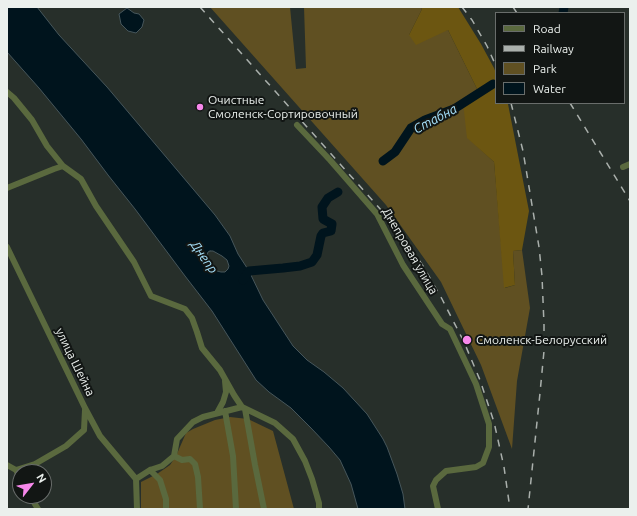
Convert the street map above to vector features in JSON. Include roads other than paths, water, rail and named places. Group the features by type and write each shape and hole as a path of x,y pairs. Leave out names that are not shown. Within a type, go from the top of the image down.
{"street":[{"path":"7,92 14,98 32,120 47,146 63,166 81,179 96,206 134,262 151,296 185,309 192,318 198,332 202,348 220,370 244,408 264,509"},
{"name":"Днепровая улица","path":"297,125 377,214 403,265 442,324 450,329 476,384 489,424 489,447 483,463 476,467 446,472 436,480 433,486 438,509"},
{"path":"623,167 630,164"},
{"path":"7,188 54,168 63,166"},
{"name":"улица Шейна","path":"7,247 84,408 100,436 136,479"},
{"path":"217,413 226,392 225,379"},
{"path":"35,464 66,446 84,430 84,408"},
{"path":"137,509 136,479 150,470 162,466 174,456 177,439 193,422 217,413 244,408 275,423 293,439 305,461 312,479 319,509"},
{"path":"225,411 233,456 236,509"},
{"path":"174,456 182,460 190,459 195,464 198,477 200,509"},
{"path":"150,470 160,480 166,499 166,509"}],"water":[{"name":"Днепр","path":"7,7 37,7 59,35 107,87 215,215 230,236 263,300 293,346 307,360 343,388 367,414 387,447 403,494 405,509 358,509 351,484 340,460 291,408 269,392 256,380 212,311 135,209 81,139 7,52","holes":["213,251 227,260 229,266 225,272 217,271 209,261 207,255 208,252"]},
{"path":"127,8 134,13 139,14 144,20 142,27 136,33 128,31 121,24 119,14"}],"waterway":[{"name":"Стабна","path":"563,12 564,7"},
{"name":"Стабна","path":"383,161 395,152 411,128 425,120 454,109 493,84"},
{"name":"Стабна","path":"243,280 249,271 300,266 312,262 317,255 321,236 323,233 331,231 332,224 323,219 322,207 328,198 338,192"}],"railway":[{"path":"200,7 382,211 403,237 423,266 464,342 480,380 494,422 504,467 510,509"},
{"path":"462,7 472,20 495,64"},
{"path":"513,7 516,12"},
{"path":"511,104 523,151 539,247 542,276 544,351 528,509"},
{"path":"571,104 630,201"}],"place":[{"name":"Очистные Смоленск-Сортировочный","path":"200,107"},
{"name":"Смоленск-Белорусский","path":"467,340"}]}
